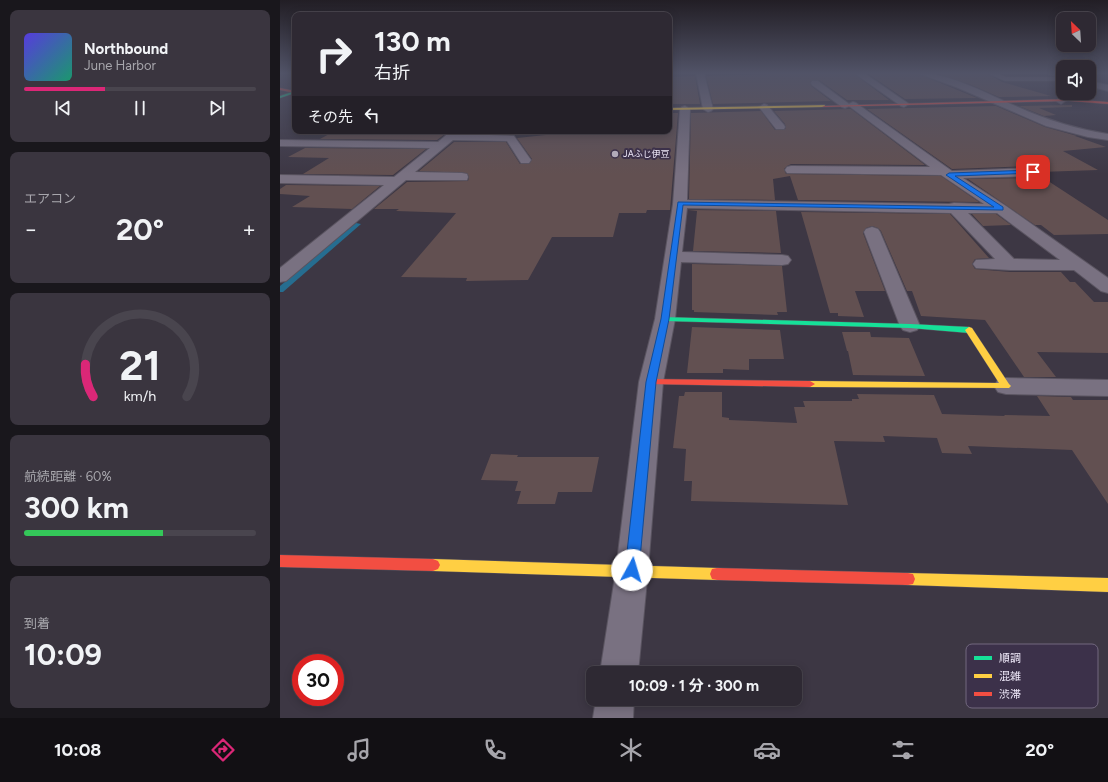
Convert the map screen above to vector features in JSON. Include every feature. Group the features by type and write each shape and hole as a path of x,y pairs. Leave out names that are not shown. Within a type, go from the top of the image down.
{"street":[{"path":"764,107 780,127"},
{"path":"619,666 632,570 651,382 665,319 680,204 677,109 785,107"},
{"path":"851,107 946,173 1001,208 1108,286"},
{"path":"1007,107 1032,117 1083,134 1108,137"},
{"path":"280,143 449,138 510,138 525,160"},
{"path":"280,277 449,138"},
{"path":"791,170 946,173 1033,172"},
{"path":"280,179 462,177"},
{"path":"680,204 1001,208"},
{"path":"954,207 1010,265"},
{"path":"872,232 910,326"},
{"path":"673,257 782,260"},
{"path":"982,264 1078,265"},
{"path":"665,319 910,326 970,330 1006,386"},
{"path":"651,382 1108,388"},
{"path":"280,561 632,570 1108,585"},
{"path":"613,718 614,706"}],"building":[{"path":"997,107 1045,127 1077,136 1075,136 1106,147 1063,151 1098,170 1040,172 1038,168 1033,166 952,169 867,109"},
{"path":"1020,107 1072,107 1039,108 1056,115 1044,116"},
{"path":"851,109 925,165 791,164 784,169 786,174 941,176 979,202 798,200 790,176 773,179 775,200 689,199 691,113 761,111 775,130 784,130 786,128 785,124 774,111"},
{"path":"672,113 678,113 670,210 647,210 646,213 619,213 613,237 552,237 528,280 466,281 467,278 401,277 456,213 396,211 399,209 374,209 407,182 468,181 469,177 467,173 419,171 454,142 506,142 520,164 529,164 532,159 517,138 555,134 672,134"},
{"path":"329,134 445,134 437,140 320,139"},
{"path":"305,148 426,149 393,175 303,174 329,158 288,157"},
{"path":"1039,175 1108,220 1108,234 1054,235 1041,225 1035,225 968,179 1033,178"},
{"path":"286,185 380,186 352,209 292,207 310,196 280,194 280,189"},
{"path":"688,210 776,211 781,253 693,251 697,211"},
{"path":"801,212 950,214 989,258 975,259 972,264 975,269 1010,272 1061,272 1070,282 1075,282 1094,302 1108,302 1108,353 1037,352 1056,377 1024,377 985,320 921,316 912,291 907,291 881,231 872,226 866,228 863,233 885,291 855,291 864,317 838,316 838,313 830,313"},
{"path":"972,214 996,214 1011,225 983,226"},
{"path":"692,264 782,266 787,312 777,312 778,315 694,312 694,310 692,310"},
{"path":"692,327 780,330 784,359 749,359 749,370 723,369 723,373 687,373"},
{"path":"842,332 870,332 871,337 909,338 925,376 853,375"},
{"path":"685,392 722,392 722,417 729,418 729,420 797,423 794,407 805,407 803,401 852,401 852,399 859,399 857,394 934,395 942,414 1005,416 1004,415 1050,416 1037,396 1071,397 1073,400 1108,400 1108,504 1072,450 968,446 972,454 942,453 937,438 883,436 885,442 834,441 848,505 691,501 692,481 684,481 686,449 673,448 679,396 684,396"},
{"path":"491,454 518,455 517,457 599,457 592,492 558,492 555,504 517,504 521,491 515,491 518,481 481,480"}],"waterway":[{"path":"280,290 358,224"}],"traffic: fast":[{"path":"665,319 910,326 969,330"}],"traffic: slow":[{"path":"672,109 798,107"},
{"path":"810,384 1006,386 969,330"},
{"path":"433,565 717,574"},
{"path":"908,579 1108,585"}],"traffic: jam":[{"path":"651,382 810,384"},
{"path":"280,561 433,565"},
{"path":"717,574 908,579"}],"place":[{"name":"JAふじ伊豆","path":"615,154"}],"route":[{"path":"632,570 651,382 665,319 680,204 1001,208 949,175 1033,172"}]}
